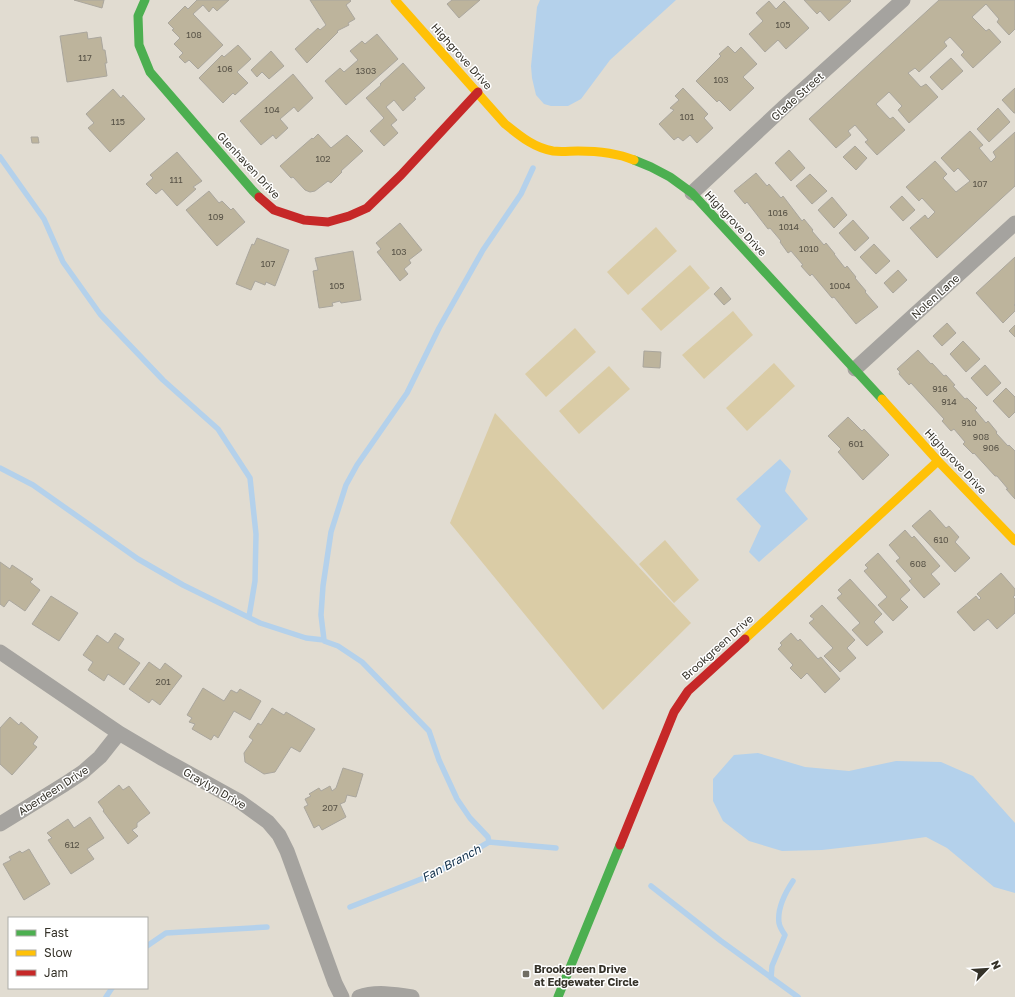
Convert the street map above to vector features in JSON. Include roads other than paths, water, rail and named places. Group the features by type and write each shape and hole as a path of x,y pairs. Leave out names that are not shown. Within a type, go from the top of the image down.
{"street":[{"name":"Glenhaven Drive","path":"145,0 138,16 139,45 150,72 253,191 274,210 304,220 328,222 349,216 367,208 401,175 478,92"},
{"name":"Highgrove Drive","path":"395,0 505,124 522,138 537,146 554,151 595,151 627,157 670,177 692,193 855,368 938,461 1015,541"},
{"name":"Glade Street","path":"692,193 784,107 903,0"},
{"name":"Nolen Lane","path":"855,368 1015,223"},
{"name":"Brookgreen Drive","path":"558,997 674,712 688,691 938,461"},
{"name":"Graylyn Drive","path":"0,652 119,733 240,801 268,822 279,835 287,850 335,983 342,997"},
{"name":"Aberdeen Drive","path":"0,824 83,772 100,757 119,733"},
{"path":"359,997 368,994 412,997"}],"water":[{"path":"540,0 676,0 610,60 581,99 568,106 551,106 544,104 536,95 532,78 531,66 537,7"},
{"path":"780,459 791,471 785,491 808,519 759,562 749,552 761,526 736,499"},
{"path":"758,753 805,767 849,771 896,761 941,762 973,776 1015,823 1015,893 994,887 947,848 926,837 822,850 782,851 749,841 723,821 713,801 713,779 734,755"}],"waterway":[{"path":"0,157 44,219 63,262 100,314 163,380 218,429 250,478 256,534 255,581 249,617"},
{"path":"324,640 321,615 323,586 331,532 346,485 357,465 407,393 439,328 483,250 521,194 533,168"},
{"path":"0,468 33,485 138,559 183,585 260,623 306,638 324,640 338,646 362,662 429,731 439,760 457,799 470,818 488,837 489,842"},
{"name":"Fan Branch","path":"350,907 434,874 489,842 556,848"},
{"path":"771,978 772,966 785,935 779,923 780,906 793,881"},
{"name":"Fan Branch","path":"651,886 721,941 798,997"},
{"name":"Fan Branch","path":"148,945 166,933 267,927"},
{"name":"Fan Branch","path":"106,997 111,989"}],"place":[{"name":"Brookgreen Drive at Edgewater Circle","path":"526,974"}]}
